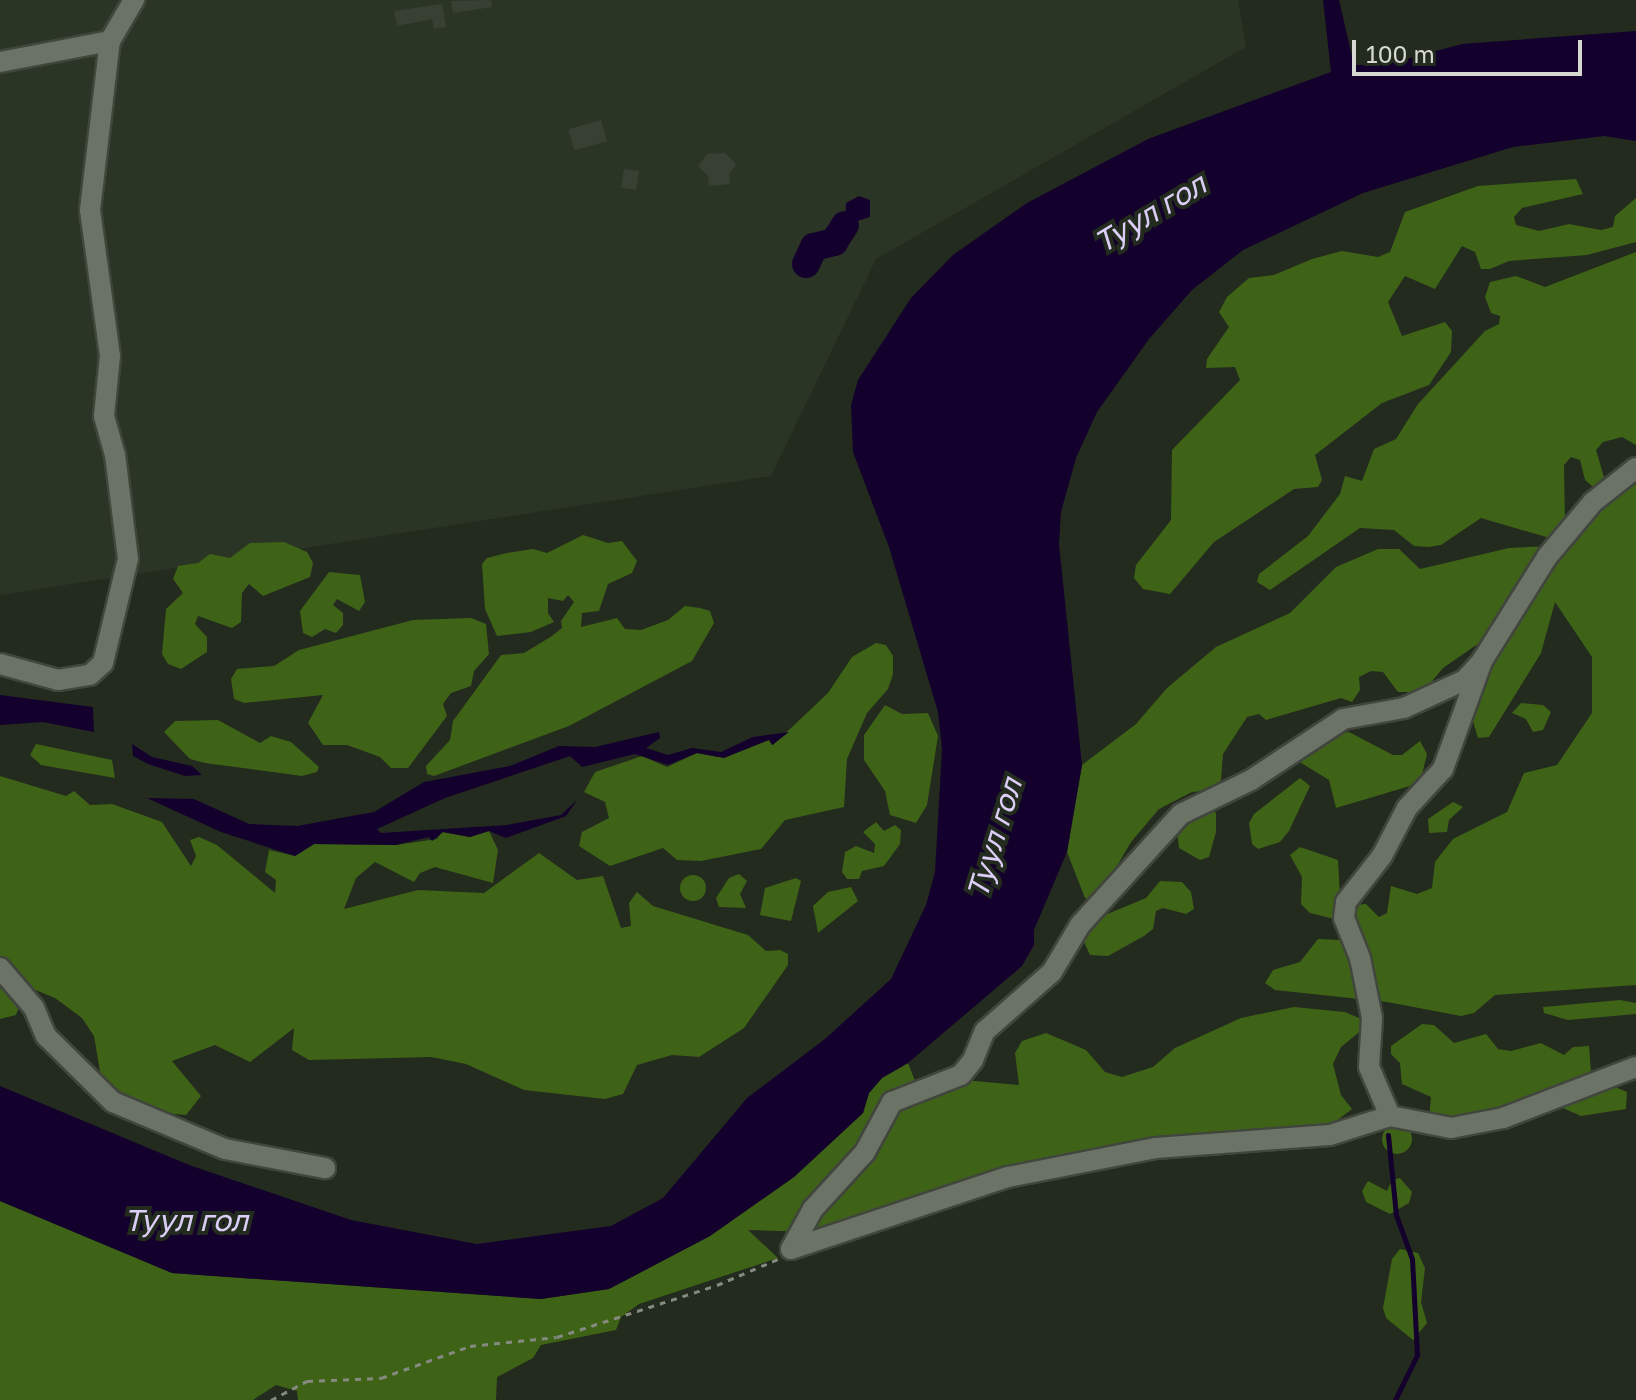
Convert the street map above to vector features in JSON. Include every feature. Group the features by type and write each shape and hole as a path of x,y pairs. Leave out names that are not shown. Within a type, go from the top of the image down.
{"street":[{"path":"0,664 58,680 90,675 103,663 128,559 115,455 104,416 110,356 90,210 110,41 134,0"},
{"path":"0,62 110,41"},
{"path":"791,1249 813,1209 865,1152 892,1102 961,1075 985,1031 1052,972 1080,925 1181,814 1251,780 1343,719 1404,708 1465,680 1482,661 1547,557 1593,502 1636,468"},
{"path":"1390,1116 1369,1067 1372,1018 1360,958 1344,918 1346,902 1382,856 1407,808 1443,769 1482,661"},
{"path":"0,968 34,1008 46,1036 113,1102 225,1149 325,1168"},
{"path":"791,1249 1008,1177 1156,1148 1330,1135 1390,1116 1451,1128 1503,1118 1636,1067"}],"path":[{"path":"271,1400 307,1381 381,1378 470,1346 557,1337 770,1265 791,1249"}],"shaded area":[{"path":"0,0 1238,0 1246,47 876,259 771,476 0,595"}],"green space":[{"path":"1576,179 1583,194 1522,208 1514,217 1516,225 1539,231 1569,224 1601,230 1613,227 1615,216 1636,198 1636,242 1587,255 1509,261 1490,269 1481,269 1475,252 1462,246 1435,289 1405,276 1388,302 1402,336 1445,322 1452,331 1451,352 1429,385 1382,403 1315,455 1322,480 1318,487 1294,489 1214,542 1170,594 1143,589 1134,578 1136,565 1171,520 1172,450 1240,380 1235,367 1206,368 1207,359 1229,327 1219,312 1227,297 1249,278 1274,275 1312,259 1342,251 1378,257 1390,252 1405,212 1478,186"},
{"path":"1636,252 1636,445 1622,437 1603,442 1596,450 1604,477 1593,487 1585,480 1580,460 1571,457 1564,465 1565,524 1553,539 1481,518 1441,545 1428,547 1414,546 1394,530 1360,528 1270,590 1257,582 1259,574 1308,536 1340,494 1345,476 1362,481 1374,449 1396,439 1418,404 1485,331 1499,324 1500,316 1491,313 1485,297 1490,282 1516,276 1545,287"},
{"path":"1636,475 1636,985 1495,995 1474,1013 1461,1016 1387,1002 1275,990 1265,983 1273,970 1300,962 1318,939 1341,940 1354,905 1366,904 1379,917 1387,913 1391,886 1417,894 1432,888 1435,862 1453,839 1507,812 1524,773 1557,765 1592,713 1592,657 1555,602 1541,653 1489,737 1478,738 1468,704 1485,639 1443,668 1423,692 1398,692 1383,672 1371,671 1359,677 1360,690 1352,702 1341,698 1266,720 1259,714 1247,717 1223,754 1221,780 1214,790 1192,792 1159,809 1131,842 1096,902 1085,898 1067,852 1082,765 1136,724 1167,688 1216,647 1290,613 1336,567 1378,549 1399,549 1420,569 1509,548 1551,546"},
{"path":"583,535 608,543 622,541 637,561 632,573 608,584 599,611 582,613 581,627 617,618 625,629 641,630 668,620 685,606 710,611 714,623 692,661 569,726 434,776 427,774 426,766 450,740 453,721 501,655 524,653 552,636 562,628 561,621 574,602 568,595 563,601 548,598 548,613 554,622 531,632 497,636 485,609 482,564 487,558 507,553 533,549 547,553"},
{"path":"284,542 307,552 313,563 310,577 263,596 249,584 242,593 241,622 232,628 198,616 195,624 207,637 207,652 181,669 168,664 162,654 166,609 183,593 173,579 178,566 198,563 210,554 230,558 250,543"},
{"path":"329,572 360,575 365,602 359,611 337,599 333,605 343,613 343,625 336,633 325,629 312,637 303,633 300,611"},
{"path":"471,618 486,624 489,654 474,671 471,686 451,693 443,704 447,716 408,768 391,768 380,757 347,745 323,745 308,723 323,695 244,703 234,699 231,679 237,669 274,666 299,650 413,620"},
{"path":"876,643 886,645 893,656 893,674 888,689 867,713 847,759 844,807 785,820 761,849 701,861 677,860 663,848 610,866 579,846 582,832 609,818 605,802 584,792 595,772 642,756 667,767 697,753 718,757 769,740 773,745 828,693 852,657"},
{"path":"1521,703 1543,705 1551,712 1543,730 1533,732 1526,719 1512,713"},
{"path":"885,705 902,714 928,713 938,736 927,805 916,823 890,815 885,791 864,760 864,735"},
{"path":"218,720 260,743 271,736 291,742 319,767 317,772 302,776 205,763 190,759 164,732 175,721"},
{"path":"1349,732 1393,755 1402,755 1420,741 1427,754 1420,783 1336,808 1329,780 1298,761 1329,735"},
{"path":"36,744 112,760 115,778 41,765 30,755"},
{"path":"0,776 66,796 74,791 90,805 112,804 162,822 191,866 196,856 190,840 199,837 217,845 275,893 276,880 265,872 269,850 295,856 314,844 396,845 437,839 442,832 470,837 489,831 498,850 493,883 435,867 420,873 414,882 375,862 356,878 344,909 418,890 484,893 539,853 577,880 603,876 621,928 631,926 629,903 637,892 653,906 748,935 766,951 780,950 788,954 788,965 744,1028 699,1057 672,1055 637,1065 623,1094 605,1099 524,1090 466,1064 431,1057 309,1060 292,1050 294,1028 250,1062 215,1045 172,1061 201,1096 186,1115 163,1113 102,1083 94,1036 82,1018 55,998 33,989 23,997 16,1015 0,1019"},
{"path":"1300,778 1310,786 1289,831 1280,842 1258,849 1252,844 1249,823 1254,814"},
{"path":"1453,802 1463,807 1449,820 1447,832 1429,833 1428,819"},
{"path":"1211,808 1216,813 1216,832 1209,857 1200,860 1179,848 1177,831 1186,820"},
{"path":"876,822 884,831 895,825 901,830 900,844 884,866 862,871 859,879 847,879 842,872 845,852 856,846 874,853 875,844 863,832"},
{"path":"1300,847 1338,860 1340,897 1334,919 1310,913 1301,904 1302,877 1290,855"},
{"path":"739,874 747,881 740,894 746,908 719,907 716,898 729,878"},
{"path":"693,875 702,879 706,888 702,897 693,901 684,897 680,888 684,879"},
{"path":"796,878 801,881 791,921 760,915 765,888"},
{"path":"1160,881 1182,882 1191,892 1194,909 1186,914 1163,908 1156,911 1153,929 1144,936 1108,956 1090,955 1084,942 1100,917 1146,898"},
{"path":"851,887 858,901 818,933 813,906 828,892"},
{"path":"1620,1000 1636,1003 1636,1014 1568,1020 1544,1013 1543,1007"},
{"path":"1294,1007 1345,1012 1359,1018 1363,1029 1341,1047 1333,1064 1341,1095 1352,1109 1331,1125 1168,1137 1124,1149 1052,1158 814,1232 748,1230 778,1258 639,1304 621,1317 616,1330 541,1345 533,1358 497,1377 496,1400 298,1400 297,1391 276,1385 253,1400 0,1400 0,1201 172,1273 541,1299 609,1289 710,1236 794,1177 863,1113 869,1093 882,1078 908,1063 919,1091 964,1080 1019,1085 1015,1053 1022,1041 1046,1033 1086,1050 1105,1072 1122,1077 1153,1067 1175,1048 1241,1018"},
{"path":"1422,1024 1434,1025 1454,1043 1486,1034 1498,1049 1511,1051 1541,1043 1564,1055 1573,1047 1589,1046 1591,1071 1598,1080 1627,1092 1626,1109 1581,1116 1554,1104 1457,1123 1429,1117 1431,1097 1402,1084 1400,1063 1391,1054 1391,1046"},
{"path":"1397,1124 1408,1128 1412,1139 1408,1150 1397,1154 1386,1150 1382,1139 1386,1128"},
{"path":"1400,1178 1412,1192 1409,1203 1390,1214 1366,1202 1362,1191 1368,1181 1387,1191 1392,1180"},
{"path":"1400,1249 1418,1253 1425,1268 1421,1302 1427,1323 1413,1340 1386,1318 1383,1308 1392,1259"}],"water":[{"name":"Туул гол","path":"1323,0 1339,0 1354,65 1384,65 1462,44 1636,31 1636,141 1604,136 1513,147 1363,193 1243,250 1192,290 1149,339 1097,412 1076,458 1061,512 1059,544 1082,765 1067,852 1034,930 1034,945 1022,966 908,1063 882,1078 869,1093 863,1113 794,1177 710,1236 609,1289 541,1299 172,1273 0,1201 0,1086 189,1165 351,1220 477,1244 611,1226 663,1198 747,1098 825,1039 891,979 926,905 935,872 942,749 938,712 889,547 853,452 851,405 858,380 911,298 953,255 1027,203 1148,139 1331,72"},
{"path":"859,196 870,200 870,217 845,225 846,203"},
{"path":"0,695 93,707 94,732 43,722 0,725"},
{"path":"659,732 660,738 646,748 668,755 692,748 721,752 753,737 789,732 772,745 769,740 724,758 697,753 668,765 635,754 582,767 570,756 445,798 377,829 381,833 507,825 561,815 577,800 566,816 506,838 489,831 470,837 443,832 432,841 429,837 396,845 314,844 295,856 221,832 147,798 194,799 249,824 297,826 374,812 424,782 510,766 559,746 595,747"},
{"path":"132,744 152,757 192,766 202,775 185,776 148,764 133,756"}],"building":[{"path":"491,0 492,7 453,13 451,1"},
{"path":"442,4 446,27 434,29 432,19 397,26 394,11"},
{"path":"601,120 607,141 574,151 568,129"},
{"path":"725,153 736,164 729,175 730,184 709,186 708,176 698,166 707,154"},
{"path":"624,169 639,171 636,190 621,188"}],"waterway":[{"path":"806,264 814,247 834,242 845,225"},
{"path":"1388,1135 1396,1215 1412,1259 1417,1355 1395,1400"}]}
